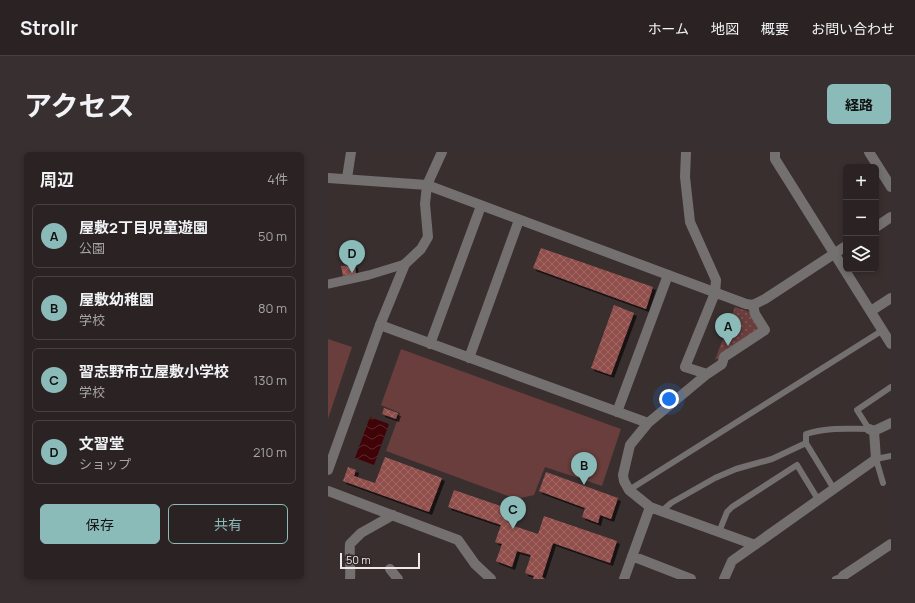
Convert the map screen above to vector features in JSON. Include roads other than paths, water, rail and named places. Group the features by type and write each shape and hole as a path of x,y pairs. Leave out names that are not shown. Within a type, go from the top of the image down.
{"street":[{"path":"347,178 351,152"},
{"path":"328,284 369,275 404,264 422,249 428,237 425,204 427,186 442,152"},
{"path":"686,152 684,177 690,222 716,280 715,293 685,367 706,374"},
{"path":"775,152 775,159 891,344"},
{"path":"869,152 891,187"},
{"path":"328,178 347,178 427,186 746,304 753,304 765,299 843,248"},
{"path":"430,344 481,206"},
{"path":"879,225 891,218"},
{"path":"469,358 519,220"},
{"path":"328,470 380,325 404,264"},
{"path":"617,412 668,275"},
{"path":"871,311 891,298"},
{"path":"753,304 755,314 765,330 724,357 722,364 706,374 648,423 630,444 623,475 624,481 629,490 650,507 755,545"},
{"path":"380,325 648,423"},
{"path":"724,579 732,561 819,501 876,459 871,430 891,423"},
{"path":"328,491 458,540 475,564 491,579"},
{"path":"624,579 650,507"},
{"path":"350,579 351,570 348,558 350,544 361,533 393,515"},
{"path":"840,578 891,544"},
{"path":"632,556 691,579"},
{"path":"390,569 398,579"}],"lane":[{"path":"629,490 882,330"},
{"path":"871,430 857,410 891,387"},
{"path":"834,489 806,443 806,434 818,430 835,428 871,430"},
{"path":"662,511 670,503 715,478 736,469 772,459 806,443"},
{"path":"882,483 876,459 891,456"},
{"path":"720,532 727,512 732,507 796,465 819,501"}],"water":[{"path":"370,417 389,424 374,465 355,458"}],"place":[{"name":"文習堂","path":"352,273"},
{"name":"屋敷2丁目児童遊園","path":"728,346"},
{"name":"屋敷幼稚園","path":"584,485"},
{"name":"習志野市立屋敷小学校","path":"513,529"}]}
